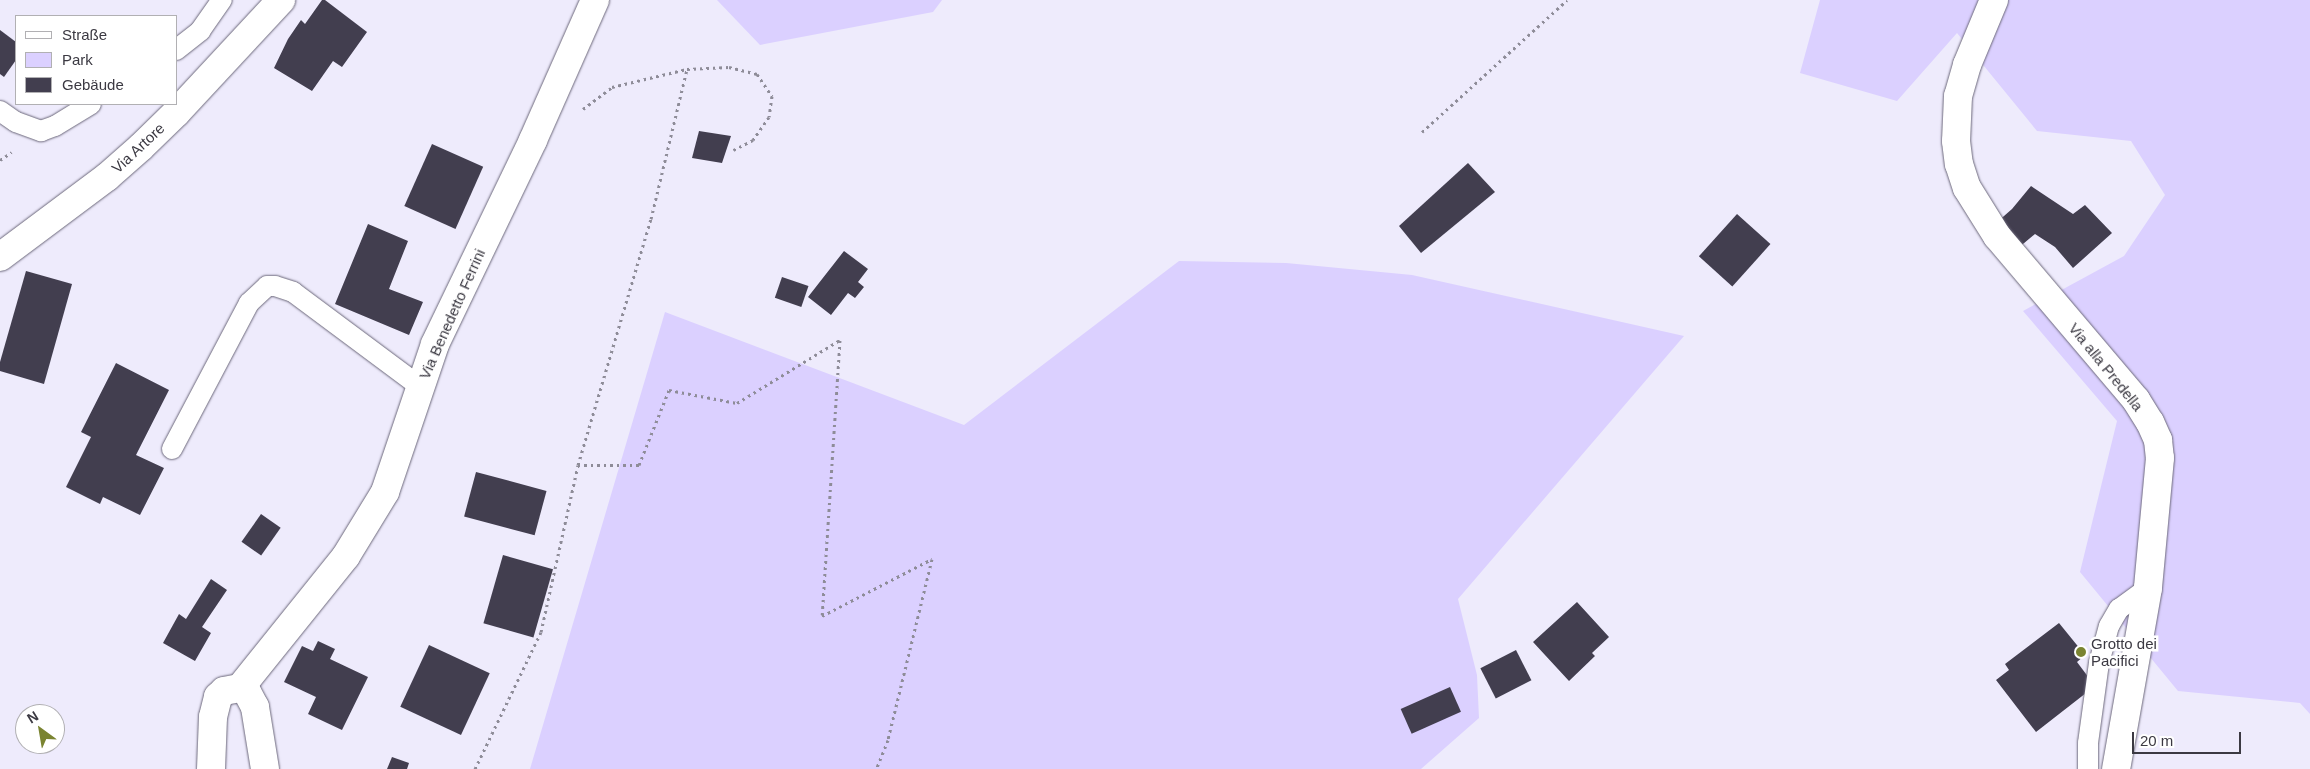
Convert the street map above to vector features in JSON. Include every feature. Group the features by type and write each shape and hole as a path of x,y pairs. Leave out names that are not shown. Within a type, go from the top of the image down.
{"street":[{"name":"Via Artore","path":"0,257 107,177 141,148 281,0"},
{"name":"Via Benedetto Ferrini","path":"240,688 346,556 386,492 419,386 435,344 533,140 595,0"},
{"name":"Via alla Predella","path":"1994,0 1967,65 1958,96 1956,141 1967,188 1997,236 2136,400 2158,440 2160,458 2148,588 2116,769"},
{"path":"211,769 213,716 218,697 224,691 240,688 246,692 255,707 266,769"}],"lane":[{"path":"178,48 200,31 222,0"},
{"path":"0,111 16,122 41,131 56,126 89,105"},
{"path":"172,449 249,303 267,286 275,286 293,292 419,386"},
{"path":"2088,769 2088,743 2099,663 2109,626 2119,609 2148,588"}],"path":[{"path":"1422,132 1567,0"},
{"path":"581,111 612,87 687,69 729,67 757,74 772,96 769,117 753,140 732,150"},
{"path":"475,769 542,632 578,465 651,219 687,69"},
{"path":"578,465 639,465 669,390 737,403 840,340 822,616 932,559 888,740 876,769"}],"green space":[{"path":"717,0 942,0 933,12 760,45"},
{"path":"1820,0 2310,0 2310,714 2300,703 2178,691 2080,572 2117,421 2023,311 2124,256 2165,195 2131,141 2037,131 1957,33 1897,101 1800,73"},
{"path":"1179,261 1286,263 1412,275 1684,336 1458,599 1477,675 1479,718 1421,769 530,769 665,312 964,425"}],"building":[{"path":"322,0 325,0 367,32 342,67 333,61 312,91 274,68 288,39 301,20 305,24"},
{"path":"0,30 15,41 15,61 4,77 0,74"},
{"path":"699,131 731,136 722,163 692,158"},
{"path":"432,144 483,167 456,229 404,206"},
{"path":"1468,163 1495,192 1421,253 1399,226"},
{"path":"2031,186 2073,214 2085,205 2112,233 2073,268 2055,247 2035,234 2017,249 1996,223 2012,209"},
{"path":"1737,214 1770,244 1732,286 1699,256"},
{"path":"368,224 408,241 389,289 423,302 409,335 335,304"},
{"path":"844,251 868,269 858,282 864,287 855,298 848,293 831,315 808,297"},
{"path":"26,271 72,284 44,384 0,371 0,362"},
{"path":"782,277 808,286 801,307 775,298"},
{"path":"116,363 169,390 136,455 164,468 140,515 103,497 100,504 66,487 91,437 81,432"},
{"path":"476,472 547,491 535,535 464,516"},
{"path":"261,514 281,528 261,556 241,542"},
{"path":"503,555 553,569 533,638 483,623"},
{"path":"211,579 227,590 202,627 211,633 195,661 163,643 179,614 186,619"},
{"path":"1577,602 1609,637 1592,653 1595,656 1569,681 1533,642"},
{"path":"2059,623 2085,655 2077,662 2095,686 2036,732 1996,680 2009,670 2005,664"},
{"path":"318,641 335,649 330,659 368,677 342,730 308,714 316,697 284,682 302,646 313,651"},
{"path":"429,645 490,673 461,735 400,707"},
{"path":"1516,650 1531,680 1496,698 1480,668"},
{"path":"1450,687 1461,712 1412,734 1401,709"},
{"path":"392,757 409,763 407,769 387,769"}],"place":[{"name":"Grotto dei Pacifici","path":"2081,652"}]}
